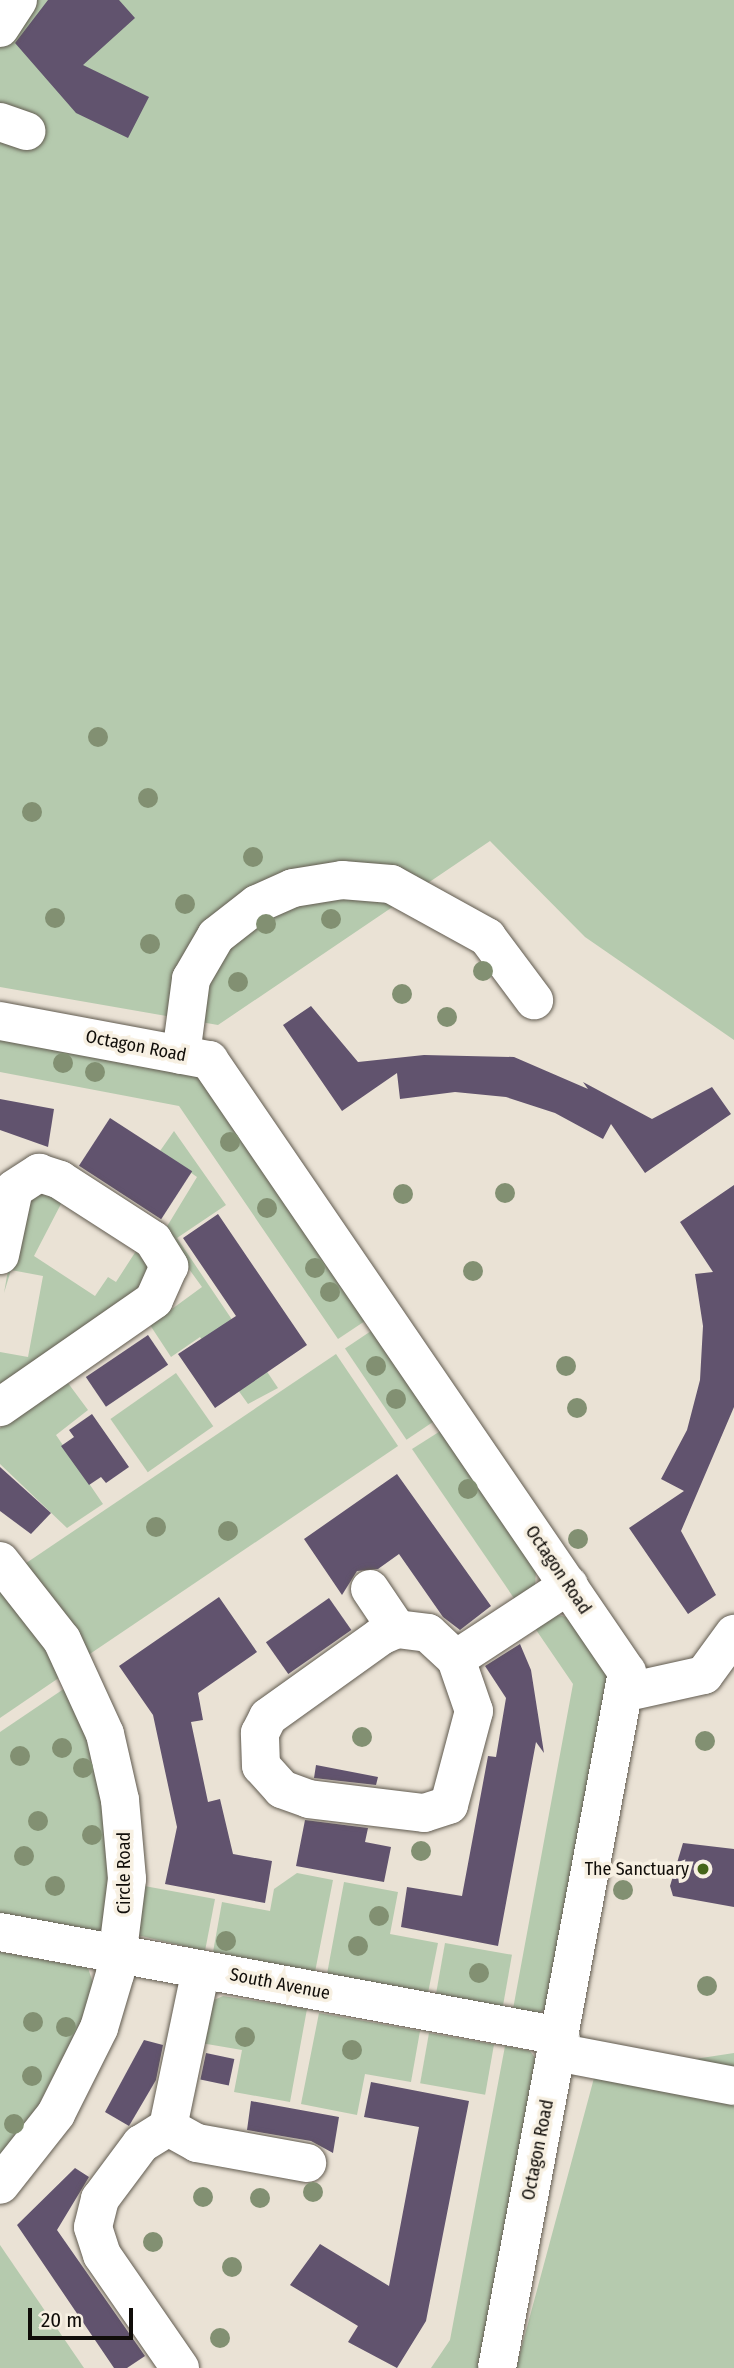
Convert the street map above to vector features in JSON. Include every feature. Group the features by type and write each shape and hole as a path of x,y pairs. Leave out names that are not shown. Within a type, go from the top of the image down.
{"street":[{"path":"0,28 18,0"},
{"path":"181,1055 191,979 216,936 257,904 293,888 342,880 391,884 487,937 534,1000"},
{"name":"Octagon Road","path":"0,1021 209,1060 628,1672 497,2368"},
{"path":"0,1255 14,1189 39,1173 60,1180 153,1240 169,1266 154,1300 0,1406"},
{"name":"Circle Road","path":"0,1561 62,1640 105,1734 127,1850 119,1954 99,2028 76,2078 32,2148 0,2185"},
{"path":"456,1659 569,1586"},
{"path":"370,1589 397,1629"},
{"path":"397,1629 428,1633 456,1659 474,1711 449,1805 424,1814 372,1810 282,1788 261,1766 260,1732 268,1717 397,1629"},
{"path":"624,1693 704,1675 734,1634"},
{"name":"South Avenue","path":"0,1932 201,1969 558,2044 734,2086"},
{"path":"180,2368 102,2255 93,2227 100,2199 141,2144 168,2127 201,1969"},
{"path":"168,2127 197,2143 307,2162"}],"green space":[{"path":"0,0 734,0 734,1040 585,937 490,841 218,1025 0,987"},
{"path":"0,1036 200,1074 368,1319 338,1339 179,1106 0,1072"},
{"path":"174,1131 226,1205 177,1238 278,1388 248,1404 200,1337 171,1357 150,1325 202,1287 163,1233 197,1177 160,1151"},
{"path":"33,1185 62,1202 34,1256 95,1296 108,1277 116,1282 136,1251 158,1278 0,1394 0,1352 28,1357 43,1276 11,1270 4,1293 20,1201"},
{"path":"374,1329 436,1420 406,1440 345,1349"},
{"path":"336,1354 398,1446 84,1658 22,1566"},
{"path":"176,1373 213,1426 148,1472 110,1419"},
{"path":"68,1383 88,1410 56,1435 103,1504 67,1528 0,1464 0,1428"},
{"path":"442,1430 536,1568 535,1590 520,1607 412,1449"},
{"path":"0,1584 66,1673 0,1718"},
{"path":"550,1613 570,1618 611,1675 550,2006 537,2014 513,2009 573,1684 530,1621"},
{"path":"71,1684 112,1831 104,1932 0,1913 0,1732"},
{"path":"297,1873 333,1880 315,1972 213,1952 222,1902 270,1911 274,1889"},
{"path":"344,1882 398,1892 390,1934 438,1943 428,1993 327,1974"},
{"path":"139,1885 215,1899 205,1951 137,1935"},
{"path":"445,1943 512,1955 503,2006 436,1994"},
{"path":"0,1952 88,1968 96,1992 35,2112 0,2157"},
{"path":"223,1996 307,2009 290,2102 234,2092 242,2050 195,2042 214,2000"},
{"path":"319,2013 420,2031 411,2082 365,2074 357,2115 301,2104"},
{"path":"429,2033 494,2044 485,2095 420,2083"},
{"path":"505,2046 530,2051 539,2063 480,2368 431,2368 450,2340"},
{"path":"601,2052 662,2064 734,2053 734,2368 516,2368"},
{"path":"0,2245 84,2368 0,2368"}],"building":[{"path":"48,0 119,0 135,18 83,65 149,97 128,138 76,113 15,43"},
{"path":"311,1006 358,1062 424,1055 514,1057 588,1089 583,1082 652,1119 712,1087 731,1114 645,1173 611,1124 603,1139 555,1113 506,1097 455,1092 400,1099 397,1073 342,1111 283,1025"},
{"path":"0,1099 54,1109 48,1147 0,1130"},
{"path":"110,1118 192,1171 161,1219 79,1166"},
{"path":"734,1185 734,1407 681,1531 716,1595 688,1614 629,1528 684,1491 661,1479 687,1430 700,1380 703,1326 695,1274 713,1272 680,1222"},
{"path":"218,1214 307,1345 215,1408 178,1354 236,1316 183,1238"},
{"path":"148,1335 168,1365 106,1407 86,1377"},
{"path":"92,1414 129,1467 106,1483 101,1477 89,1485 61,1446 74,1437 69,1430"},
{"path":"0,1467 51,1513 31,1534 0,1511"},
{"path":"397,1474 491,1606 460,1630 443,1617 399,1554 378,1569 357,1571 342,1595 304,1539"},
{"path":"219,1597 257,1652 198,1693 203,1720 191,1722 208,1802 220,1799 233,1854 272,1861 265,1903 165,1884 177,1827 153,1715 119,1666"},
{"path":"329,1598 351,1630 288,1674 266,1642"},
{"path":"520,1644 531,1670 544,1753 536,1742 498,1946 401,1927 407,1887 462,1896 488,1756 496,1757 506,1698 485,1666"},
{"path":"316,1765 378,1777 376,1785 314,1778"},
{"path":"305,1820 368,1828 365,1842 391,1847 384,1882 296,1866"},
{"name":"The Sanctuary","path":"683,1843 734,1849 734,1907 673,1896 670,1886"},
{"path":"144,2040 163,2045 156,2080 129,2126 105,2112"},
{"path":"206,2053 234,2059 229,2085 200,2079"},
{"path":"371,2082 469,2101 426,2321 397,2368 348,2342 358,2326 290,2285 320,2244 389,2286 419,2127 364,2117"},
{"path":"251,2101 339,2117 333,2153 311,2141 247,2130"},
{"path":"75,2168 89,2177 57,2230 145,2356 127,2368 114,2368 17,2225"}],"place":[{"name":"The Sanctuary","path":"703,1869"}]}
